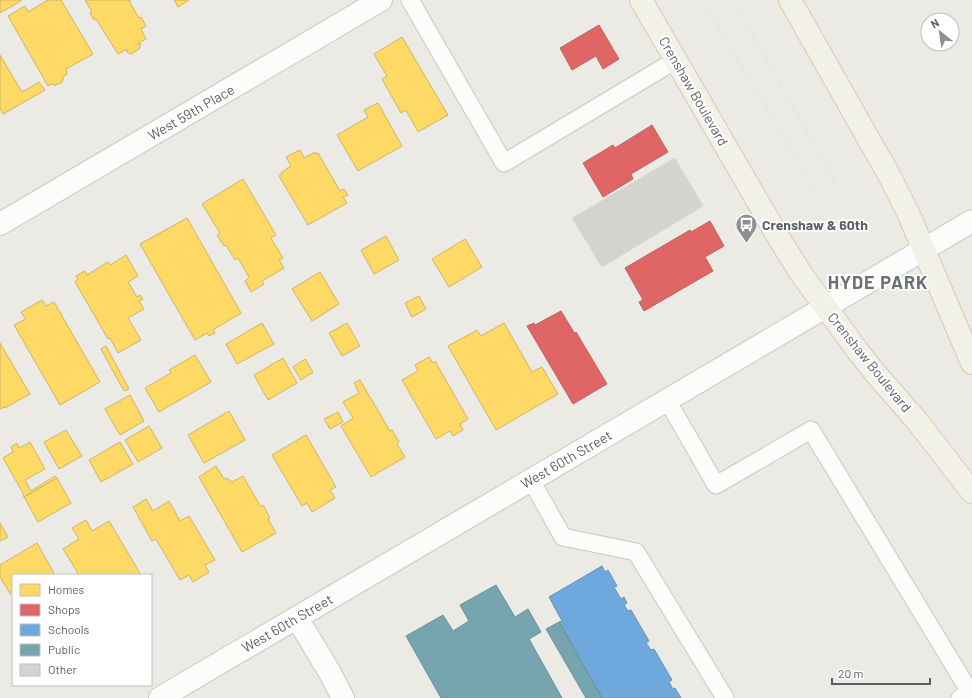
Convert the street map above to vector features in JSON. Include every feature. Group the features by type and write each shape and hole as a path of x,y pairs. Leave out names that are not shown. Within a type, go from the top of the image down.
{"main road":[{"name":"Crenshaw Boulevard","path":"641,0 780,240 802,275 876,374 917,421 972,492"},
{"path":"790,0 889,175 909,215 972,363"}],"street":[{"name":"West 59th Place","path":"0,224 381,0"},
{"name":"West 60th Street","path":"160,698 972,221"},
{"path":"297,618 343,698"}],"lane":[{"path":"410,0 504,163 676,60"},
{"path":"667,400 716,485 810,430 968,694"},
{"path":"531,480 563,537 636,552 725,698"}],"building: Homes":[{"path":"0,0 21,0 21,1 0,13"},
{"path":"48,0 61,0 93,54 66,69 67,74 63,77 61,83 55,85 51,84 48,86 8,16 25,6 28,12"},
{"path":"85,0 131,0 129,1 139,18 141,17 146,26 141,29 146,39 137,44 141,44 139,49 131,54 127,52 127,49 118,54 96,19 94,20 90,13 92,12"},
{"path":"174,0 189,0 178,7"},
{"path":"402,37 448,115 418,132 406,110 401,113 382,79 387,76 374,54"},
{"path":"0,55 22,92 39,82 45,90 3,114 0,109"},
{"path":"378,103 402,146 358,171 337,135 368,117 364,110"},
{"path":"300,150 304,158 315,152 316,154 318,153 340,191 344,189 348,195 343,197 347,203 308,225 279,176 291,166 286,157"},
{"path":"243,179 276,235 271,238 283,258 279,260 284,268 262,281 264,284 251,292 245,281 249,277 238,258 235,260 226,245 224,246 217,235 220,233 202,204"},
{"path":"187,218 241,313 213,330 215,333 209,336 207,333 195,340 140,244"},
{"path":"386,236 399,260 374,274 361,250"},
{"path":"465,239 482,267 449,287 432,259"},
{"path":"126,255 138,276 128,282 137,297 140,295 143,299 139,301 144,309 128,318 141,340 118,353 110,338 108,339 75,282 78,279 76,276 85,271 87,275 108,262 110,265"},
{"path":"320,272 339,304 312,321 292,289"},
{"path":"419,296 426,309 412,317 405,303"},
{"path":"42,300 46,306 54,302 100,382 60,405 14,325 26,319 21,312"},
{"path":"262,323 274,344 237,364 226,344"},
{"path":"347,323 360,346 342,356 329,333"},
{"path":"504,323 532,372 542,367 558,394 496,430 448,346 477,330 481,336"},
{"path":"0,343 30,394 5,408 0,409"},
{"path":"106,346 129,389 124,391 101,349"},
{"path":"195,355 211,382 159,412 145,388 171,373 169,370"},
{"path":"429,357 433,363 435,361 468,419 460,424 463,430 453,436 450,431 436,439 402,380 418,371 415,365"},
{"path":"283,358 297,383 268,400 254,375"},
{"path":"305,359 313,372 301,380 293,367"},
{"path":"360,380 390,431 392,430 399,442 397,444 405,457 371,477 341,426 353,418 343,402 359,393 354,383"},
{"path":"130,395 144,421 120,435 105,409"},
{"path":"229,411 245,440 204,463 188,435"},
{"path":"338,412 343,422 330,429 324,419"},
{"path":"149,426 162,448 138,462 125,440"},
{"path":"66,430 82,456 59,469 44,442"},
{"path":"306,435 336,487 330,490 335,498 312,512 307,503 302,506 272,455"},
{"path":"30,442 45,469 25,480 31,491 55,476 57,478 24,497 3,458 13,452 11,447 17,443 19,448"},
{"path":"120,442 133,464 101,482 89,460"},
{"path":"216,466 224,479 226,478 232,482 243,476 261,507 263,505 270,518 268,519 276,533 242,552 199,477"},
{"path":"57,478 71,503 38,522 24,497"},
{"path":"146,499 153,511 169,501 180,521 189,516 215,560 205,565 209,572 193,582 189,575 180,580 156,539 152,541 133,507"},
{"path":"86,520 92,531 109,521 140,574 78,574 63,549 79,539 72,528"},
{"path":"0,523 8,537 0,541"},
{"path":"37,543 54,574 12,574 11,595 0,577 0,565"}],"building: Shops":[{"path":"599,25 619,59 603,69 596,56 572,70 560,48"},
{"path":"652,125 668,152 631,174 633,179 603,197 583,163 613,145 615,148"},
{"path":"710,221 724,246 705,257 713,271 644,311 639,302 643,300 625,268 690,230 691,232"},
{"path":"561,311 575,334 576,332 607,384 573,404 527,326 534,323 535,325"}],"building: Schools":[{"path":"602,566 605,572 608,570 617,586 614,587 621,599 624,597 627,603 624,605 628,611 631,610 649,641 646,643 651,650 654,649 672,680 669,682 681,698 602,698 559,622 562,621 549,597"}],"building: Public":[{"path":"496,585 515,617 528,609 541,632 529,639 562,698 441,698 406,636 443,615 453,631 469,621 460,605"},
{"path":"559,622 602,698 586,698 546,629"}],"building: Other":[{"path":"675,158 703,206 602,267 572,218"}],"tram line":[{"path":"702,0 818,196"},
{"path":"733,0 837,185"}],"place":[{"name":"Crenshaw & 60th","path":"747,244"}],"district":[{"name":"HYDE PARK","path":"878,282"}]}
